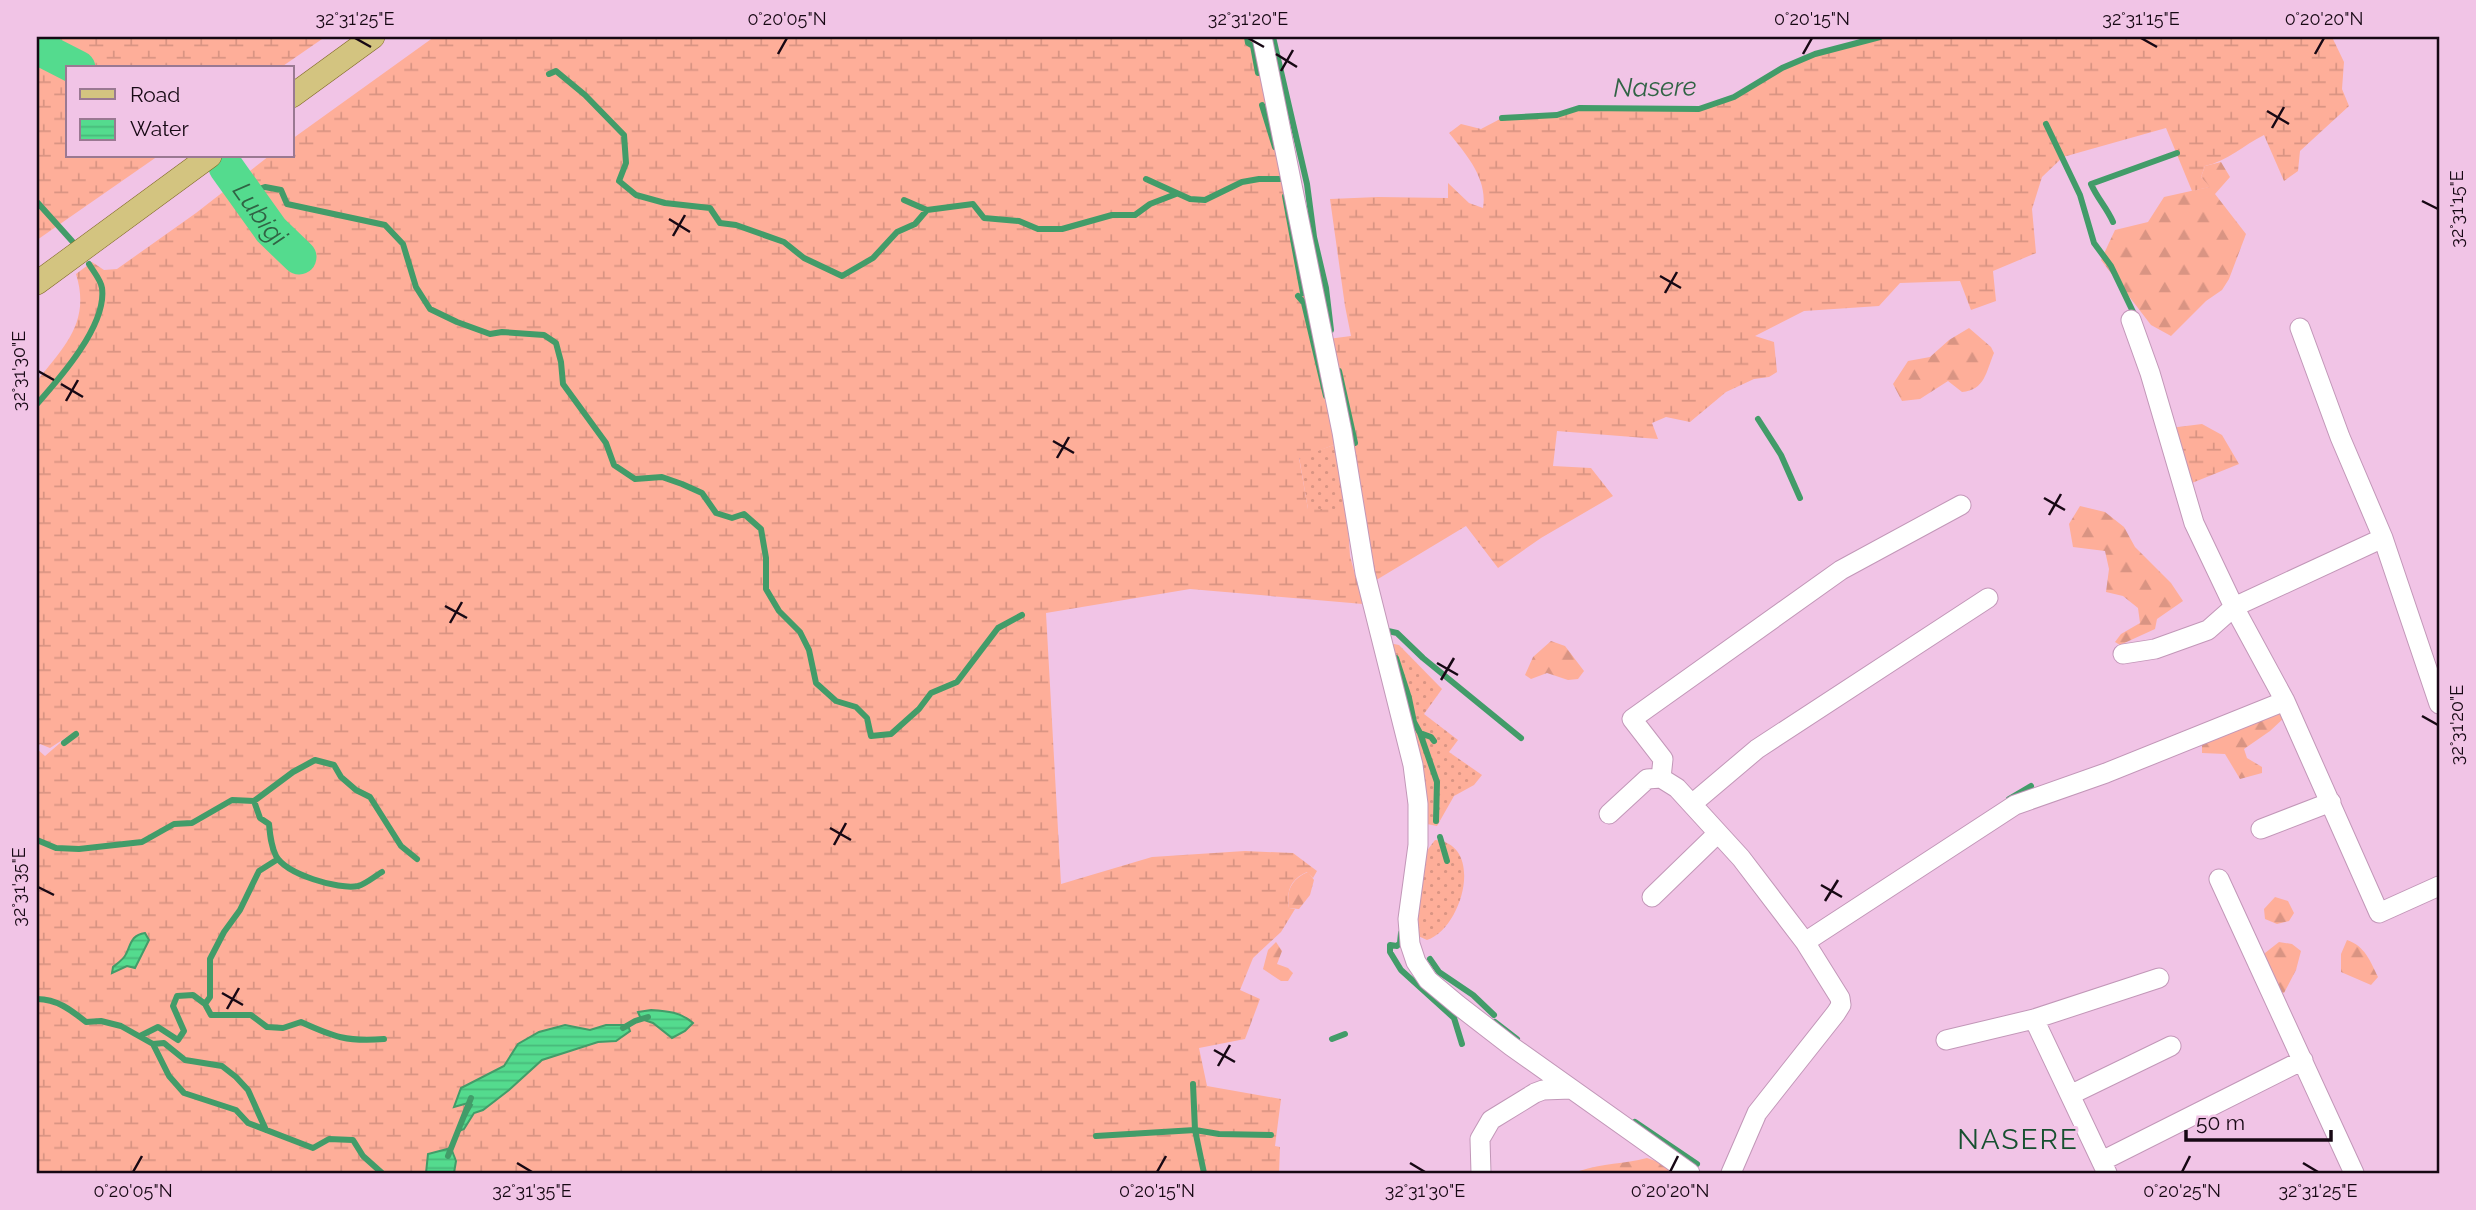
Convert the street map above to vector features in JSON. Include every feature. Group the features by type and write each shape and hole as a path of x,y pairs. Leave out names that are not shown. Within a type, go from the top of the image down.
{"main road":[{"path":"294,95 373,37"},
{"path":"37,283 207,158"}],"street":[{"path":"1262,37 1342,432 1365,573 1413,765 1418,804 1418,845 1408,919 1410,944 1416,962 1428,980 1490,1030 1690,1173"},
{"path":"2131,320 2150,373 2194,523 2234,607 2285,701 2379,913 2439,886"},
{"path":"2300,328 2335,426 2383,538 2439,704"},
{"path":"1661,778 1662,759 1632,719 1841,570 1961,505"},
{"path":"2123,654 2155,649 2208,630 2234,607 2383,538"},
{"path":"1692,804 1757,749 1988,598"},
{"path":"1805,942 2015,805 2131,763 2285,701"},
{"path":"1608,814 1647,779 1661,778 1677,788 1741,858 1805,942 1838,992 1840,1008 1757,1113 1731,1173"},
{"path":"2261,829 2331,802"},
{"path":"1652,897 1718,833"},
{"path":"2219,879 2354,1173"},
{"path":"1946,1040 2034,1019 2159,978"},
{"path":"2034,1019 2105,1167 2303,1060"},
{"path":"2070,1096 2171,1046"},
{"path":"1481,1173 1480,1139 1491,1120 1535,1093 1571,1089"}],"green space":[{"path":"37,37 325,37 283,66 66,66 66,158 155,158 37,240"},
{"path":"434,37 1254,37 1318,369 1336,432 1334,445 1299,458 1308,509 1347,509 1350,556 1363,604 1190,589 1046,613 1061,884 1152,857 1245,851 1293,853 1317,871 1313,878 1307,872 1293,882 1288,902 1289,908 1295,909 1281,932 1253,958 1240,990 1260,999 1245,1039 1199,1048 1207,1086 1281,1099 1275,1146 1280,1147 1279,1173 454,1173 456,1161 426,1173 37,1173 37,749 45,756 67,737 50,748 40,744 37,747 37,381 65,345 77,320 80,291 76,274 92,262 104,270 117,269 196,213 266,158 294,158 294,138","holes":["565,1025 590,1030 606,1025 616,1041 598,1042 541,1060 509,1090 483,1110 474,1113 464,1129 461,1122 472,1105 462,1105 478,1080 504,1066 518,1044 539,1032"]},
{"path":"1880,37 2332,37 2344,62 2342,89 2349,106 2300,151 2298,171 2284,181 2264,135 2228,157 2205,166 2201,177 2210,187 2192,191 2166,128 2063,157 2042,177 2032,209 2036,253 1993,271 1996,301 1971,310 1960,281 1900,283 1879,306 1804,311 1755,336 1774,342 1777,372 1726,392 1690,422 1666,417 1652,423 1658,439 1557,431 1553,466 1591,468 1613,496 1541,538 1498,568 1466,526 1373,582 1328,339 1351,336 1330,199 1448,198 1448,183 1469,203 1483,208 1484,197 1479,177 1469,158 1449,133 1461,124 1481,129 1502,118 1557,115 1579,108 1699,109 1734,97 1782,68 1815,54"},
{"path":"2221,162 2230,177 2215,194 2246,234 2229,279 2222,290 2206,301 2171,336 2151,325 2101,260 2115,230 2148,222 2164,197 2209,187 2201,177 2205,166"},
{"path":"1969,328 1991,347 1994,353 1980,384 1970,391 1962,392 1948,381 1920,399 1902,401 1893,384 1908,361 1930,357 1949,340"},
{"path":"2202,424 2222,435 2239,464 2187,485 2170,428"},
{"path":"1334,445 1347,509 1308,509 1299,457"},
{"path":"2080,506 2105,512 2124,527 2135,547 2171,583 2183,601 2157,619 2155,629 2120,645 2115,642 2121,634 2140,623 2138,608 2123,596 2106,592 2109,569 2105,551 2073,547 2069,524"},
{"path":"1551,641 1565,646 1584,671 1578,679 1568,680 1547,673 1531,679 1525,675 1533,657"},
{"path":"1389,645 1399,645 1442,689 1424,714 1458,740 1449,752 1482,775 1474,785 1454,796 1437,826 1427,824"},
{"path":"2278,705 2285,717 2244,749 2247,758 2262,767 2262,773 2240,779 2225,754 2202,753 2202,739"},
{"path":"1435,840 1450,845 1460,856 1464,870 1463,887 1459,904 1450,920 1440,932 1427,940 1416,935 1423,856"},
{"path":"1308,872 1314,880 1310,895 1299,909 1289,908 1291,886 1297,878"},
{"path":"2275,897 2288,901 2294,913 2289,921 2277,924 2265,919 2264,909"},
{"path":"2347,940 2363,950 2369,960 2378,977 2371,985 2341,972 2341,954"},
{"path":"1276,942 1282,951 1277,964 1293,973 1288,981 1281,981 1263,969 1268,950"},
{"path":"2279,942 2292,944 2301,951 2296,970 2284,993 2271,990 2264,971 2265,953"},
{"path":"1647,1158 1683,1173 1578,1173 1597,1166"}],"water":[{"path":"145,933 149,940 135,968 127,966 112,973 113,967 124,958 134,938"},
{"path":"651,1010 679,1014 693,1023 672,1038 653,1023 641,1019 638,1012"},
{"path":"565,1025 590,1030 606,1025 628,1025 630,1031 616,1041 598,1042 542,1060 509,1090 483,1110 474,1113 464,1129 457,1132 472,1105 468,1103 454,1107 461,1088 504,1066 518,1044 539,1032"},
{"path":"451,1148 456,1161 454,1173 426,1173 428,1154"}],"waterway":[{"path":"1247,37 1248,43 1253,46 1258,73"},
{"path":"1273,37 1307,184 1331,330"},
{"name":"Nasere","path":"1502,118 1557,115 1579,108 1699,109 1734,97 1782,68 1815,54 1880,37"},
{"name":"Lubigi","path":"37,47 74,66"},
{"path":"549,74 556,71 585,95 624,135 626,163 619,181 636,195 665,203 710,208 720,223 736,225 784,242 804,258 842,276 873,258 897,232 915,224 927,210"},
{"path":"1262,105 1275,147"},
{"path":"2046,124 2080,195 2094,243 2111,266 2136,318"},
{"path":"2113,222 2091,184 2177,153"},
{"name":"Lubigi","path":"226,167 271,230 299,257"},
{"path":"1146,179 1190,199 1205,200 1242,182 1283,179"},
{"path":"244,194 265,187 281,190 287,204 385,225 403,244 416,287 430,309 490,334 502,332 544,335 556,343 563,384 606,443 614,465 635,479 662,477 682,484 702,493 716,513 732,518 744,514 761,529 766,558 766,589 779,611 800,632 809,650 816,683 836,701 856,707 867,718 871,736 891,734 919,709 931,693 957,682 998,628 1022,615"},
{"path":"904,200 927,210 973,204 984,218 1019,221 1038,229 1062,229 1112,215 1135,215 1150,204 1176,194"},
{"path":"1285,196 1303,293"},
{"path":"37,202 72,241"},
{"path":"37,404 80,350 97,318 102,303 102,288 89,264"},
{"path":"1298,296 1304,303 1326,396"},
{"path":"1339,371 1355,443"},
{"path":"1758,419 1781,455 1800,498"},
{"path":"1388,631 1397,633 1423,658 1521,738"},
{"path":"1396,658 1414,722 1420,733 1434,741"},
{"path":"1420,733 1437,782 1436,821"},
{"path":"64,743 76,734"},
{"path":"37,840 56,848 79,849 142,842 174,824 192,823 232,800 254,801 293,772 315,760 334,765 341,777 356,790 370,797 401,846 417,859"},
{"path":"2009,799 2031,786"},
{"path":"254,801 260,818 269,824 276,856 290,869 326,883 349,887 361,885 382,872"},
{"path":"1440,837 1447,861"},
{"path":"140,1036 158,1027 178,1040 184,1031 173,1006 177,996 193,995 205,1004 210,997 210,959 224,932 240,910 259,871 278,859"},
{"path":"1401,933 1400,943 1397,946 1390,945 1390,952 1401,970 1454,1018 1462,1044"},
{"path":"1430,959 1439,972 1473,995 1494,1015"},
{"path":"37,999 57,1003 86,1022 101,1021 121,1026 153,1044 169,1076 184,1093 236,1110 248,1123 313,1148 329,1139 353,1140 363,1156 382,1173"},
{"path":"205,1004 211,1015 251,1015 267,1027 283,1028 301,1022 341,1037 360,1040 384,1039"},
{"path":"623,1028 648,1017"},
{"path":"1495,1022 1517,1039"},
{"path":"1332,1039 1345,1034"},
{"path":"153,1044 164,1043 185,1060 222,1066 248,1090 266,1130"},
{"path":"1193,1084 1195,1130 1204,1173"},
{"path":"448,1156 471,1098"},
{"path":"1635,1122 1697,1164"},
{"path":"1096,1136 1195,1130 1219,1134 1271,1135"}],"district":[{"name":"NASERE","path":"2018,1139"}]}
